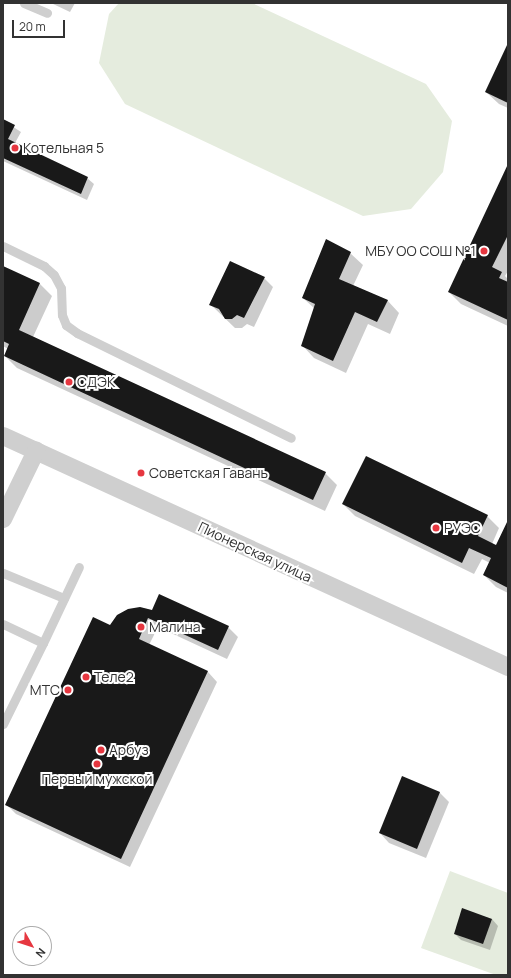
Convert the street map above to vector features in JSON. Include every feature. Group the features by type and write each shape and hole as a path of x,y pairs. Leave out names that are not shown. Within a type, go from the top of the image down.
{"street":[{"name":"Пионерская улица","path":"3,436 508,667"},
{"path":"3,519 36,451"}],"lane":[{"path":"24,3 47,13"},
{"path":"3,246 44,266 54,275 61,288 62,315 66,325 77,332 290,438"},
{"path":"3,724 79,567"},
{"path":"3,573 64,598"},
{"path":"3,624 43,643"}],"shaded area":[{"path":"119,3 252,3 426,84 452,121 443,172 411,209 363,216 125,104 99,63 109,14"},
{"path":"450,871 508,893 508,975 496,975 421,948"}],"building":[{"path":"508,43 508,103 485,92"},
{"name":"Котельная 5","path":"3,119 15,125 8,139 88,177 81,194 3,158"},
{"name":"МБУ ОО СОШ №1","path":"508,164 508,235 492,267 502,272 499,278 508,282 508,320 448,292"},
{"path":"326,239 351,252 339,279 388,300 377,322 355,312 333,361 301,346 315,304 302,298"},
{"path":"230,261 265,277 244,318 237,315 232,319 225,319 219,309 209,305"},
{"path":"3,266 40,283 19,330 326,472 313,500 4,356 9,344 3,341"},
{"name":"РУЭС","path":"366,456 488,515 478,536 496,545 508,520 508,588 483,575 491,558 469,548 462,563 342,504"},
{"name":"Арбуз","path":"159,594 229,626 218,650 148,618 139,639 208,671 121,859 5,805 93,617 110,625 117,615 128,609 140,607 152,610"},
{"path":"402,776 440,792 417,849 379,833"},
{"path":"462,908 492,919 483,944 454,934"}],"place":[{"name":"Котельная 5","path":"15,148"},
{"name":"МБУ ОО СОШ №1","path":"484,251"},
{"name":"СДЭК","path":"69,382"},
{"name":"Советская Гавань","path":"141,473"},
{"name":"РУЭС","path":"436,528"},
{"name":"Малина","path":"141,627"},
{"name":"Теле2","path":"86,677"},
{"name":"МТС","path":"68,690"},
{"name":"Арбуз","path":"101,750"},
{"name":"Первый мужской","path":"97,764"}]}
